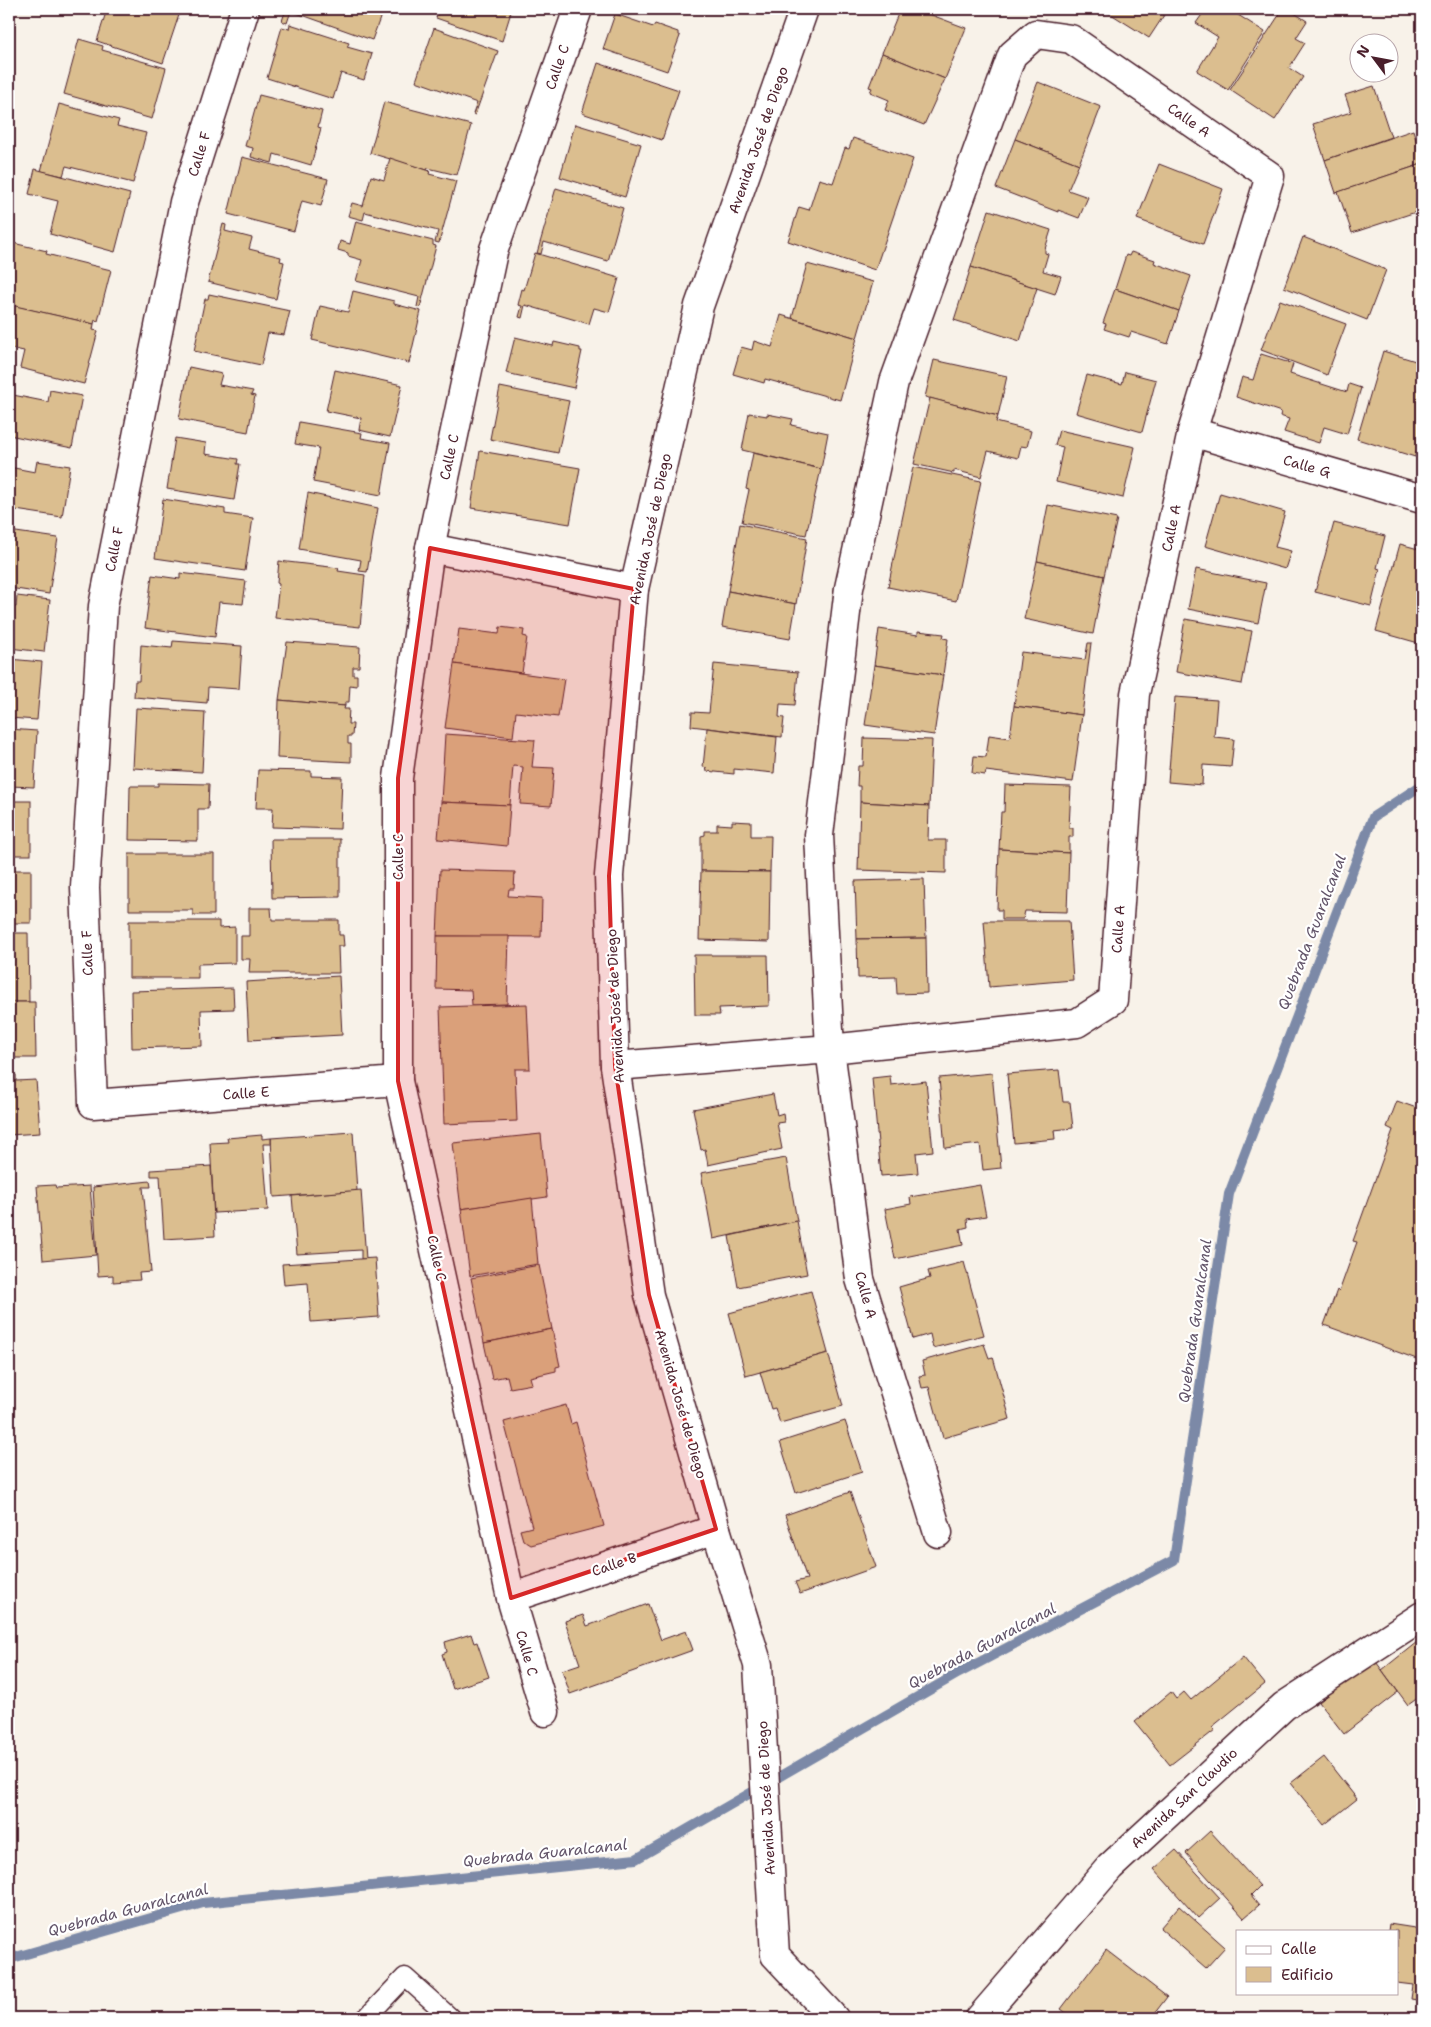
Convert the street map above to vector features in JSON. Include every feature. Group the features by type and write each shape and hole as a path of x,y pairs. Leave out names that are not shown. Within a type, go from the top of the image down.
{"street":[{"name":"Calle F","path":"93,1104 85,887 103,606 184,202 245,9"},
{"name":"Calle C","path":"545,1712 511,1598 398,1081 398,778 430,548 493,252 578,9"},
{"name":"Avenida José de Diego","path":"804,9 699,306 634,590 609,876 615,1066 650,1295 716,1529 758,1665 775,1955 834,2018"},
{"name":"Calle A","path":"615,1066 830,1049 1077,1023 1113,1000 1134,694 1192,432 1270,176 1071,39 1036,34 1012,55 894,382 849,588 819,835 830,1049 860,1279 938,1533"},
{"name":"Calle G","path":"1192,432 1422,499"},
{"path":"430,548 634,590"},
{"name":"Calle E","path":"93,1104 398,1081"},
{"name":"Calle B","path":"511,1598 716,1529"},
{"name":"Avenida San Claudio","path":"980,2018 1110,1867 1284,1706 1422,1616"}],"lane":[{"path":"366,2018 405,1977 451,2018"}],"highlighted area":[{"path":"430,548 634,589 609,876 615,1066 649,1295 716,1529 511,1598 398,1081 398,778"}],"building":[{"path":"107,9 181,9 163,63 97,41"},
{"path":"286,9 391,9 390,12 383,10 372,40 291,11 287,23 282,21"},
{"path":"439,9 512,9 502,41 436,18"},
{"path":"900,9 921,9 921,11 966,28 945,79 882,53"},
{"path":"1103,9 1168,9 1149,38"},
{"path":"1206,9 1236,9 1235,13 1265,32 1228,90 1197,71 1218,37 1196,23"},
{"path":"1283,9 1288,9 1307,21 1296,38 1305,43 1289,68 1303,77 1275,120 1230,90"},
{"path":"615,14 653,27 655,24 678,32 680,36 667,71 603,49"},
{"path":"290,24 349,43 347,47 372,54 364,80 341,73 333,99 267,78 282,27 289,29"},
{"path":"434,28 498,51 475,115 473,114 477,103 416,81"},
{"path":"79,39 103,46 102,50 166,68 152,119 64,94"},
{"path":"882,53 945,79 924,125 885,110 889,100 870,92 872,88 869,87"},
{"path":"598,63 679,90 662,140 582,113"},
{"path":"1038,82 1101,107 1079,164 1015,139"},
{"path":"1374,86 1391,137 1325,160 1313,124 1351,112 1345,95"},
{"path":"259,95 322,111 318,127 321,128 311,165 274,154 272,163 251,157 253,148 245,146"},
{"path":"384,102 471,125 457,175 428,168 427,170 370,153"},
{"path":"59,104 119,120 117,126 146,133 133,183 66,166 63,176 41,171"},
{"path":"575,124 641,144 625,197 560,177"},
{"path":"1413,130 1422,164 1336,193 1325,160"},
{"path":"853,138 913,159 875,270 788,241 799,207 809,210 819,179 833,183 845,148 849,149"},
{"path":"1015,139 1079,164 1068,190 1088,197 1079,218 996,188"},
{"path":"242,157 328,179 321,206 302,201 294,231 228,214"},
{"path":"390,158 430,171 429,174 456,181 439,243 435,242 438,231 365,212 363,220 348,216 352,203 363,206 371,176 384,180"},
{"path":"1159,164 1223,189 1203,244 1137,219"},
{"path":"1422,164 1422,210 1352,233 1338,192"},
{"path":"35,169 130,194 115,252 50,234 58,201 29,194"},
{"path":"556,188 623,208 608,261 544,242 541,254 537,253"},
{"path":"989,210 1051,230 1045,249 1045,253 1048,254 1043,271 1061,276 1055,294 971,267"},
{"path":"356,221 433,241 433,245 436,246 420,308 417,307 419,297 356,281 362,260 348,256 348,253 338,250 340,241 350,244"},
{"path":"223,224 226,225 225,231 252,238 249,249 281,257 280,261 284,262 276,299 208,282"},
{"path":"1303,237 1386,270 1367,320 1284,287"},
{"path":"13,243 47,251 46,254 111,270 98,321 95,320 94,324 9,305 9,258"},
{"path":"1131,252 1155,260 1154,263 1191,276 1179,311 1115,289 1126,255 1129,256"},
{"path":"535,253 619,278 609,312 594,308 589,324 525,305 522,318 519,317 522,306 518,305 522,289 524,290"},
{"path":"807,264 873,282 857,338 792,318"},
{"path":"971,267 1037,288 1020,341 954,320"},
{"path":"1115,289 1179,311 1168,344 1131,332 1129,337 1104,329 1106,324 1103,323"},
{"path":"353,291 394,301 394,304 421,311 409,363 312,340 320,306 348,312"},
{"path":"209,294 290,311 284,335 268,333 261,365 194,351 205,299 208,299"},
{"path":"1280,300 1346,324 1327,375 1261,350"},
{"path":"11,305 94,324 93,330 98,331 84,384 20,368 24,351 9,348 9,312"},
{"path":"781,315 857,338 840,400 765,379 764,383 733,374 741,347 752,350 754,341 772,347"},
{"path":"515,337 553,346 554,342 580,348 580,351 582,351 574,388 506,373"},
{"path":"1383,351 1422,363 1422,433 1415,457 1357,439"},
{"path":"1261,354 1293,364 1290,374 1347,392 1349,384 1361,388 1347,434 1324,427 1319,443 1284,432 1289,419 1280,416 1281,412 1236,397 1242,377 1253,380"},
{"path":"934,360 1007,376 998,416 925,397"},
{"path":"189,367 222,374 219,385 253,391 251,395 255,396 248,432 179,419"},
{"path":"335,370 402,385 390,437 359,430 361,418 326,411"},
{"path":"1125,372 1156,380 1142,432 1076,413 1087,375 1122,384"},
{"path":"500,387 569,401 558,453 490,439"},
{"path":"50,390 82,396 72,448 9,435 9,417 13,395 48,402"},
{"path":"930,398 998,416 996,422 1031,431 1027,447 1021,446 1018,458 988,451 981,477 954,470 954,473 914,464"},
{"path":"749,413 793,419 791,425 828,433 821,469 742,450"},
{"path":"299,422 362,433 361,438 390,443 381,495 313,482 319,448 295,444"},
{"path":"1059,430 1135,447 1123,498 1056,482 1063,447 1055,445"},
{"path":"175,438 206,443 205,454 238,459 237,464 240,464 234,500 167,489"},
{"path":"480,451 580,468 570,524 471,508"},
{"path":"753,453 821,469 806,535 742,522 749,490 746,489"},
{"path":"37,461 70,466 62,517 9,509 9,467 35,472"},
{"path":"913,467 981,481 956,601 888,587"},
{"path":"308,493 378,508 367,572 359,571 361,560 299,549"},
{"path":"1220,493 1285,512 1275,547 1291,551 1285,569 1205,546"},
{"path":"163,499 225,509 225,514 253,518 245,571 155,558"},
{"path":"1048,505 1117,519 1104,576 1037,561"},
{"path":"1334,523 1385,536 1377,568 1380,569 1371,606 1315,592"},
{"path":"740,524 807,538 796,604 728,591"},
{"path":"9,531 58,538 49,594 9,588"},
{"path":"1400,544 1422,550 1422,644 1376,631"},
{"path":"279,561 339,568 338,571 365,575 360,627 275,618 279,584 277,583"},
{"path":"1037,561 1104,576 1093,634 1024,619"},
{"path":"1196,569 1266,583 1258,623 1188,609"},
{"path":"180,573 246,581 243,604 219,602 215,637 145,628 152,575 180,579"},
{"path":"728,591 796,604 790,639 722,627"},
{"path":"17,596 50,600 44,652 9,648 9,607 16,607"},
{"path":"1185,619 1252,631 1242,684 1176,672"},
{"path":"500,627 524,630 523,636 527,637 522,673 454,664 459,629 499,634"},
{"path":"879,629 918,635 918,631 944,634 943,638 948,639 943,675 874,665"},
{"path":"173,641 242,646 239,689 208,687 207,703 134,697 135,681 139,681 141,645 172,648"},
{"path":"287,642 360,647 359,667 353,667 353,675 357,675 357,686 350,685 349,702 345,702 345,706 279,700"},
{"path":"1088,643 1091,643 1082,715 1014,706 1021,652 1085,660"},
{"path":"9,659 42,662 37,720 9,718"},
{"path":"454,664 564,679 558,717 516,712 513,737 445,728"},
{"path":"714,664 798,672 795,705 780,704 779,717 784,718 782,737 691,726 692,712 709,713"},
{"path":"874,665 943,675 934,735 865,725"},
{"path":"1175,697 1217,700 1214,737 1234,739 1231,767 1203,765 1202,785 1168,782"},
{"path":"279,700 345,706 344,709 349,709 348,724 353,724 352,736 348,736 348,744 351,744 351,762 277,758"},
{"path":"1014,706 1082,715 1073,782 986,771 985,775 972,773 974,756 986,757 989,735 1010,738"},
{"path":"136,708 205,712 202,772 133,768"},
{"path":"707,728 777,737 774,773 734,769 734,774 706,771 707,768 703,767"},
{"path":"9,729 37,731 34,787 9,786"},
{"path":"445,734 535,740 532,767 554,768 551,806 520,804 523,767 513,766 510,805 441,802"},
{"path":"864,738 932,740 929,806 860,802 860,786 857,786 858,766 863,766"},
{"path":"258,770 311,771 311,776 342,777 340,829 272,827 273,808 256,808"},
{"path":"158,783 209,784 208,809 198,809 198,841 129,840 130,786 158,786"},
{"path":"1005,785 1071,787 1069,828 1073,828 1073,837 1069,837 1069,853 999,849 1001,812 1004,812"},
{"path":"9,801 31,801 31,855 9,855"},
{"path":"441,802 510,805 507,846 438,839"},
{"path":"860,802 929,806 928,840 946,840 946,873 858,870"},
{"path":"732,821 751,822 751,836 771,836 770,872 701,871 701,836 705,835 705,831 717,831 717,824 732,825"},
{"path":"271,839 340,839 340,897 272,898"},
{"path":"999,849 1069,853 1067,912 1025,911 1023,919 1002,919 1002,910 997,910"},
{"path":"129,854 214,854 214,915 193,915 193,910 129,910"},
{"path":"9,870 31,870 31,923 9,923"},
{"path":"440,870 515,872 514,889 509,889 508,896 542,898 541,937 437,936"},
{"path":"701,871 770,872 769,942 699,940"},
{"path":"924,879 926,938 857,939 855,881"},
{"path":"249,908 271,908 272,920 339,920 339,935 343,935 344,946 338,946 339,973 249,973 250,959 241,959 241,936 249,936"},
{"path":"129,921 219,921 219,928 235,927 235,963 198,964 198,978 129,978"},
{"path":"984,921 1069,921 1073,980 989,987"},
{"path":"9,933 28,933 29,1002 9,1002"},
{"path":"437,936 509,936 507,1004 472,1005 471,990 436,989"},
{"path":"926,938 927,993 897,994 896,977 858,978 857,939"},
{"path":"694,955 768,955 769,1006 719,1008 720,1015 695,1015"},
{"path":"339,976 342,1035 249,1040 246,982"},
{"path":"233,988 234,1009 201,1010 202,1046 132,1048 131,991"},
{"path":"9,1002 35,1002 36,1058 9,1058"},
{"path":"527,1004 530,1069 515,1069 517,1121 444,1124 440,1007"},
{"path":"1059,1070 1063,1102 1070,1102 1073,1128 1054,1130 1055,1139 1014,1143 1007,1074"},
{"path":"992,1073 1001,1168 983,1170 980,1144 945,1148 939,1078"},
{"path":"9,1075 16,1075 16,1081 36,1080 40,1133 9,1135"},
{"path":"890,1076 891,1085 926,1081 933,1151 916,1153 918,1173 881,1176 872,1078"},
{"path":"773,1094 777,1115 783,1113 784,1122 777,1123 782,1149 708,1165 705,1149 701,1150 693,1109"},
{"path":"1397,1101 1422,1110 1422,1361 1324,1325 1337,1290 1339,1292 1357,1242 1353,1241 1393,1130 1387,1127"},
{"path":"353,1132 357,1191 274,1197 271,1138"},
{"path":"541,1134 547,1197 461,1209 453,1143"},
{"path":"262,1135 262,1139 271,1138 271,1144 263,1144 268,1210 214,1213 210,1143 228,1142 227,1138"},
{"path":"786,1158 797,1221 713,1239 701,1173"},
{"path":"211,1166 215,1236 164,1239 160,1176 151,1176 151,1170"},
{"path":"150,1181 151,1187 143,1187 151,1272 139,1273 140,1280 113,1282 113,1275 98,1276 93,1187"},
{"path":"55,1185 56,1188 90,1186 96,1255 43,1260 37,1186"},
{"path":"980,1185 986,1216 967,1219 968,1227 960,1229 963,1245 895,1259 885,1209 911,1204 910,1197"},
{"path":"361,1190 366,1259 361,1259 361,1250 297,1254 292,1196"},
{"path":"532,1198 538,1264 470,1276 461,1209"},
{"path":"797,1221 807,1274 738,1287 729,1236"},
{"path":"375,1258 379,1317 311,1322 308,1283 284,1285 282,1264"},
{"path":"964,1262 984,1335 933,1348 930,1334 913,1339 899,1287 930,1278 928,1271"},
{"path":"539,1265 552,1329 484,1343 471,1278"},
{"path":"811,1291 828,1353 746,1376 729,1313"},
{"path":"552,1329 560,1366 556,1367 556,1371 530,1377 532,1384 510,1388 507,1376 492,1379 484,1343"},
{"path":"984,1344 989,1358 993,1357 1010,1419 943,1438 929,1387 922,1388 919,1376 925,1375 922,1361"},
{"path":"828,1353 843,1406 780,1423 775,1408 771,1409 760,1372"},
{"path":"566,1405 571,1424 576,1422 604,1526 531,1545 523,1540 520,1530 532,1527 504,1422"},
{"path":"845,1421 862,1472 796,1493 780,1442"},
{"path":"850,1492 876,1567 800,1594 795,1582 807,1579 785,1515"},
{"path":"648,1604 661,1640 686,1631 693,1650 570,1694 562,1670 580,1664 565,1621 583,1615 587,1626"},
{"path":"471,1634 474,1643 477,1642 489,1677 453,1689 442,1654 447,1652 445,1642"},
{"path":"1422,1638 1422,1695 1408,1705 1382,1670"},
{"path":"1243,1657 1265,1684 1212,1727 1215,1730 1170,1765 1135,1722 1171,1692 1176,1699 1184,1692 1191,1700"},
{"path":"1374,1659 1398,1692 1344,1734 1319,1702"},
{"path":"1324,1757 1357,1799 1324,1825 1291,1783"},
{"path":"1210,1831 1260,1886 1251,1895 1259,1905 1244,1918 1186,1853"},
{"path":"1176,1850 1220,1898 1198,1918 1154,1869"},
{"path":"1179,1906 1225,1947 1206,1968 1160,1928"},
{"path":"1422,1922 1422,2001 1411,1999 1413,1985 1398,1983 1398,1930 1388,1930 1389,1924 1421,1929"},
{"path":"1106,1950 1167,1997 1151,2018 1073,2018 1061,2009"}],"waterway":[{"name":"Quebrada Guaralcanal","path":"9,1959 203,1903 636,1859 959,1673 1174,1560 1229,1194 1373,817 1422,785"}]}
